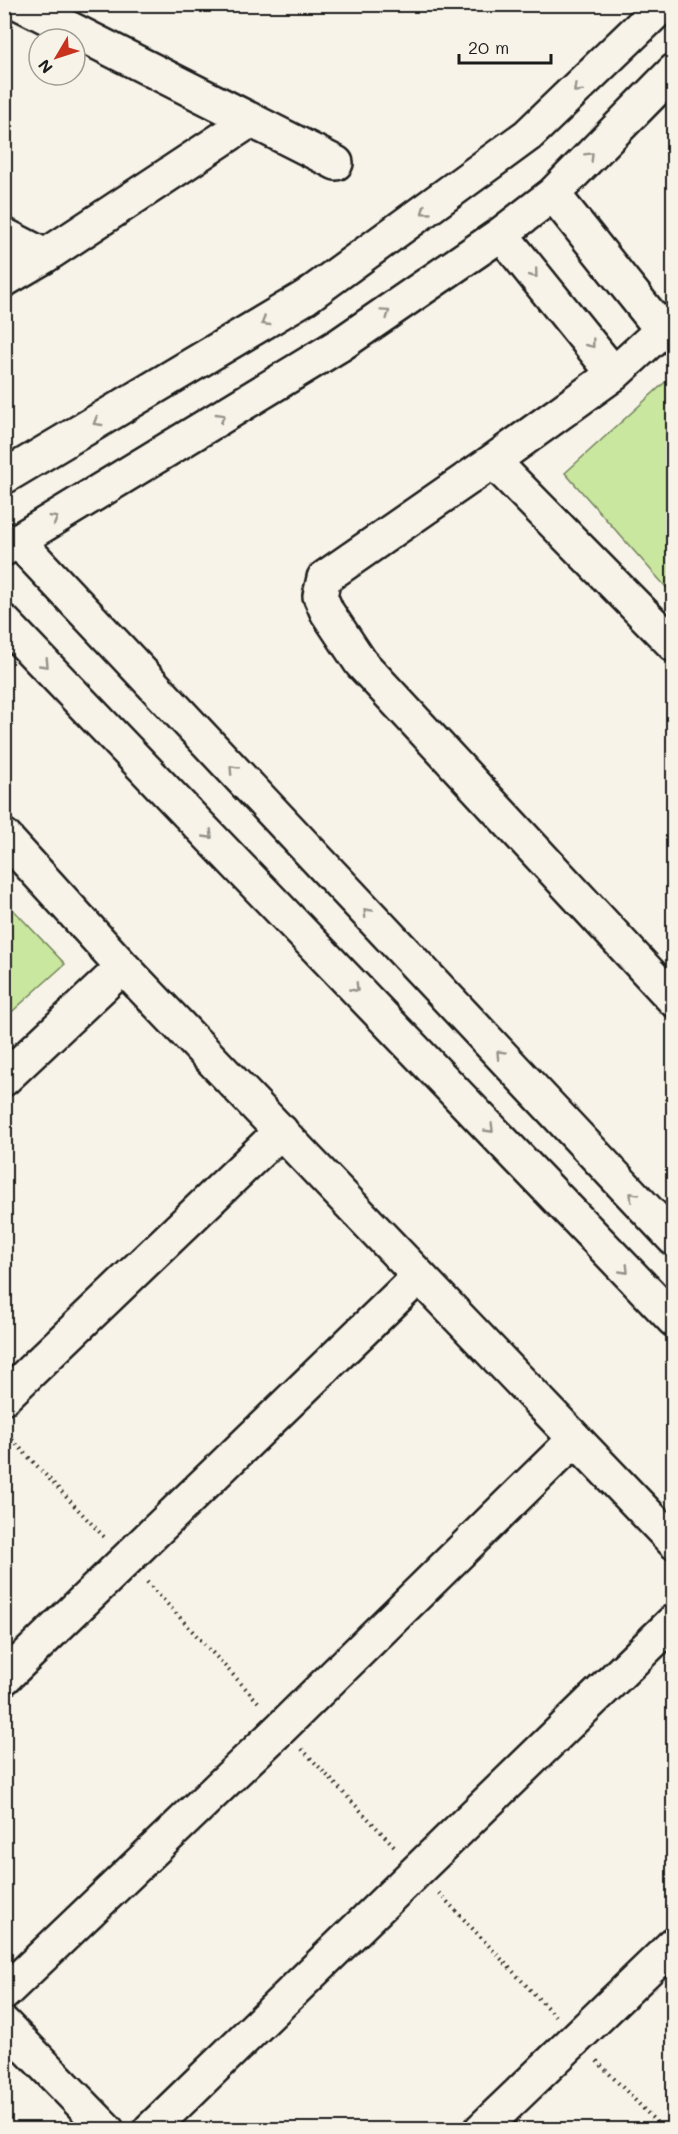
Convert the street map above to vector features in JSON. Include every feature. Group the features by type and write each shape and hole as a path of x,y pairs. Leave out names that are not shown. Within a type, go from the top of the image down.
{"street":[{"path":"21,4 336,163"},
{"path":"4,477 306,297 528,135 664,4"},
{"path":"674,71 553,194 501,234 341,344 11,545 674,1239"},
{"path":"4,280 45,256 251,120"},
{"path":"553,194 668,324 614,374 494,461 324,578 320,596 327,612 361,663 674,1000"},
{"path":"501,234 614,374"},
{"path":"4,235 45,256"},
{"path":"494,461 674,645"},
{"path":"4,622 674,1320"},
{"path":"4,836 123,967 674,1542"},
{"path":"4,1079 123,967"},
{"path":"4,1396 281,1131"},
{"path":"4,1678 419,1276"},
{"path":"4,1993 282,1727 574,1439"},
{"path":"150,2130 674,1621"},
{"path":"481,2130 674,1944"},
{"path":"4,2024 106,2130"}],"path":[{"path":"4,1431 664,2130"}],"green space":[{"path":"673,375 673,595 565,473"},
{"path":"4,900 65,964 5,1018 4,1018"}]}
